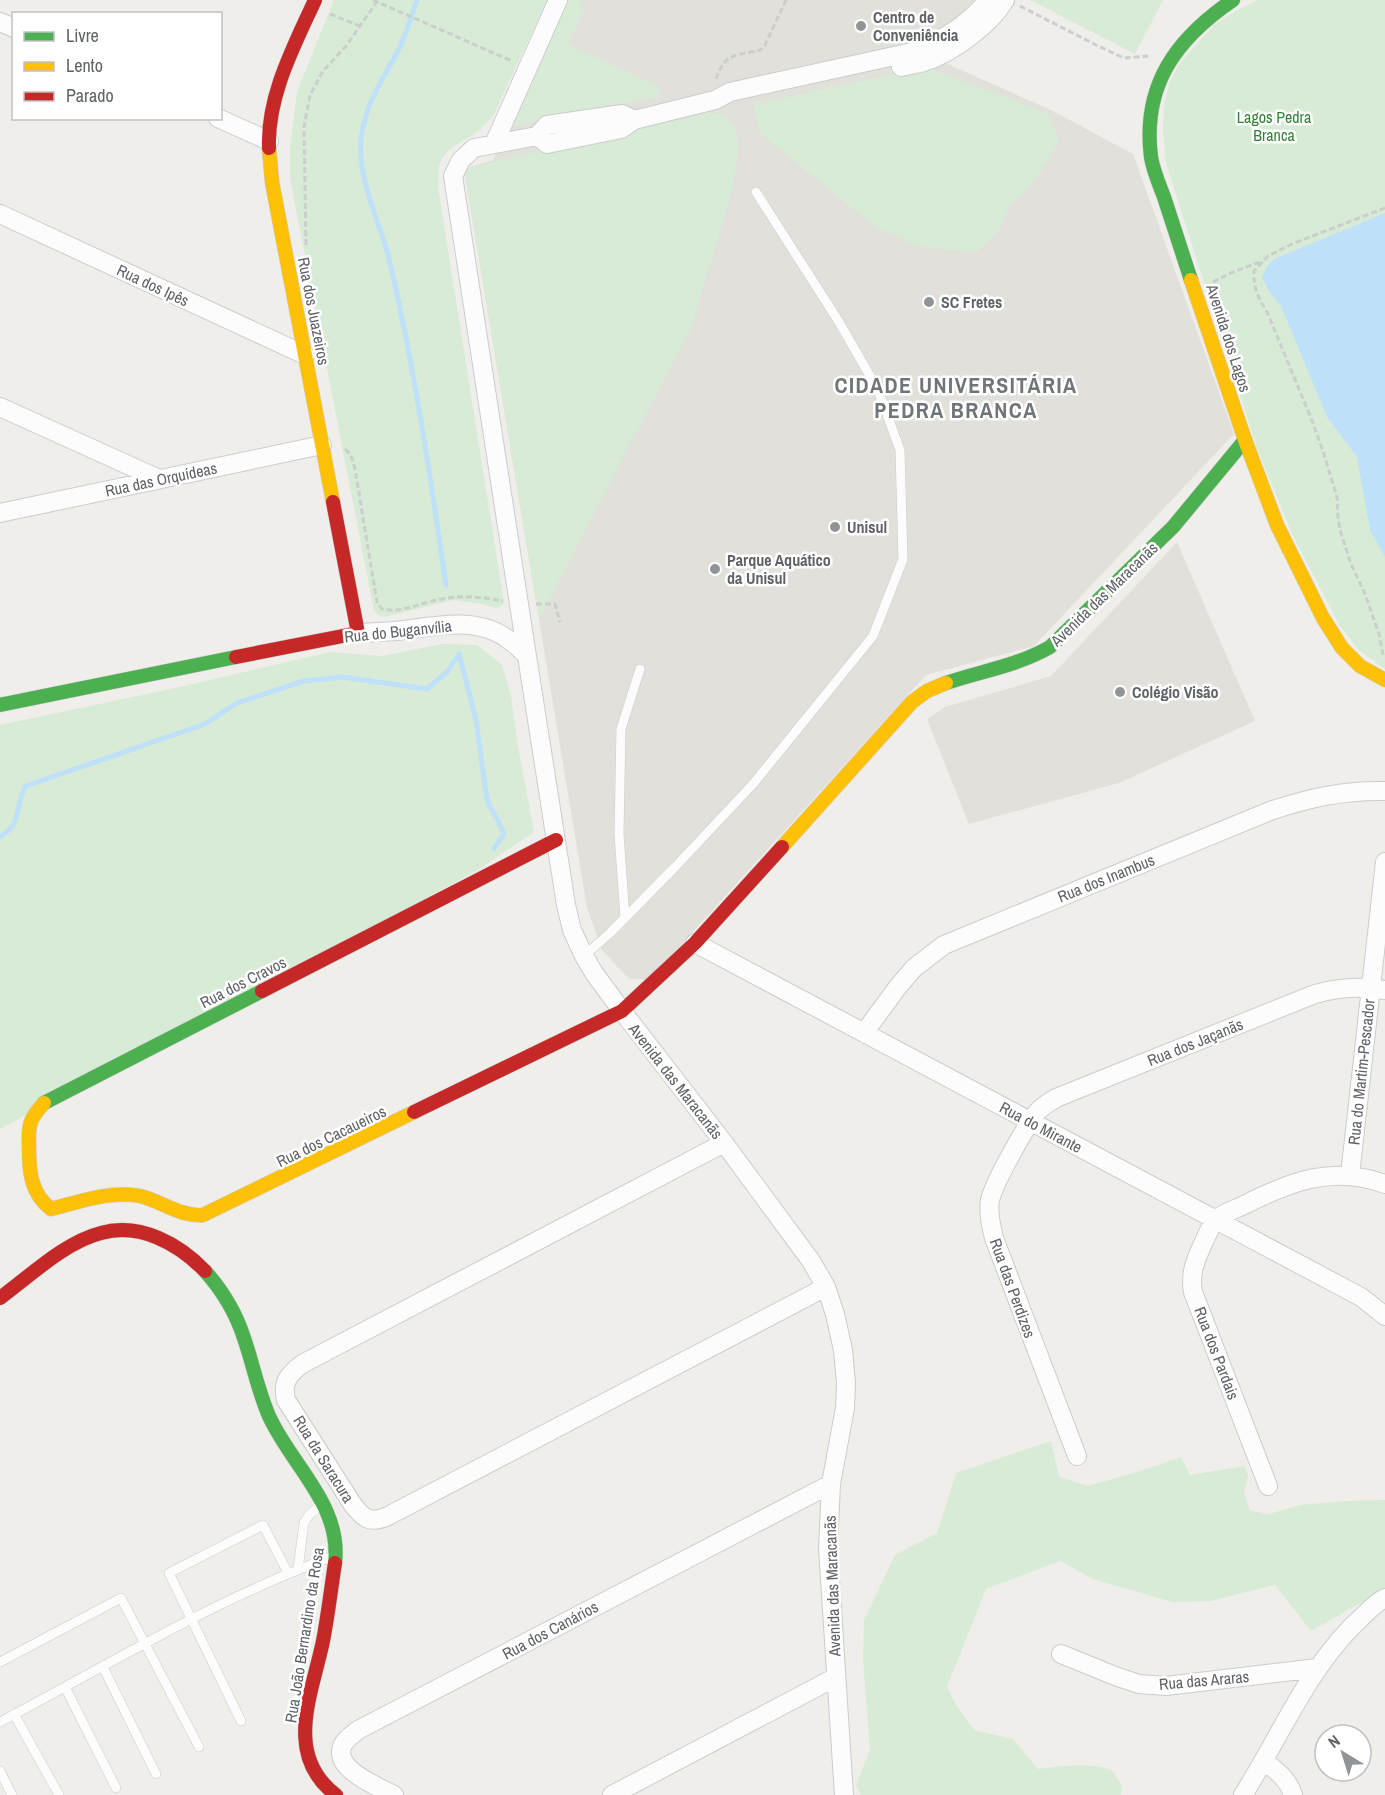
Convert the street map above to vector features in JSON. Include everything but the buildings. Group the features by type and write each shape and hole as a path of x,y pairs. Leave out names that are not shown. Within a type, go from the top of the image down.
{"street":[{"path":"494,144 558,0"},
{"path":"622,1011 584,956 572,930 566,905 453,176 461,160 474,148 537,135 547,144 621,129 634,120 715,100 730,92 917,51 943,39 988,0"},
{"name":"Avenida dos Lagos","path":"1233,0 1190,34 1168,61 1155,92 1149,125 1151,159 1245,440 1277,525 1323,618 1342,648 1360,666 1385,680"},
{"name":"Rua dos Juazeiros","path":"313,3 281,78 273,110 269,141 272,182 358,633"},
{"path":"715,100 730,104 925,62 953,48 999,10 1011,3"},
{"path":"222,120 269,141"},
{"name":"Rua dos Ipês","path":"0,214 305,355"},
{"path":"0,406 159,480"},
{"name":"Avenida das Maracanãs","path":"844,1795 828,1548 831,1484 846,1383 843,1350 835,1314 826,1287 811,1261 622,1011 695,943 912,702 939,684 1029,660 1050,647 1173,527 1245,440"},
{"name":"Rua das Orquídeas","path":"0,513 322,445"},
{"name":"Rua do Buganvília","path":"0,705 358,633 447,624 494,631 508,639 526,656"},
{"name":"Rua dos Inambus","path":"864,1033 914,968 944,945 1270,811 1300,801 1349,791 1385,791"},
{"name":"Rua dos Cravos","path":"44,1205 33,1188 29,1165 29,1128 37,1109 45,1102 555,840"},
{"name":"Rua do Martim-Pescador","path":"1350,1175 1378,989 1385,862"},
{"name":"Rua do Mirante","path":"695,943 1361,1297 1385,1316"},
{"name":"Rua dos Jaçanãs","path":"1030,1121 1041,1108 1056,1098 1315,994 1333,988 1378,989"},
{"name":"Rua dos Cacaueiros","path":"44,1205 51,1209 91,1199 125,1195 140,1196 193,1215 203,1215 622,1011"},
{"name":"Rua das Perdizes","path":"1030,1121 995,1187 989,1215 994,1238 1077,1456"},
{"name":"Rua da Saracura","path":"724,1143 292,1372 284,1389 286,1400 353,1505 361,1515 369,1519 379,1520 388,1516 826,1287"},
{"path":"1215,1220 1255,1199 1300,1180 1350,1175 1385,1184"},
{"name":"Rua dos Pardais","path":"1215,1220 1192,1270 1193,1292 1268,1486"},
{"name":"Rua João Bernardino da Rosa","path":"0,1298 74,1244 97,1234 120,1231 142,1232 167,1241 189,1256 213,1280 243,1333 268,1415 279,1436 323,1502 333,1529 336,1555 304,1739 308,1758 318,1777 336,1795"},
{"name":"Rua dos Canários","path":"394,1795 366,1781 345,1764 341,1756 342,1746 358,1730 831,1484"},
{"path":"1243,1795 1317,1668 1340,1638 1385,1598"},
{"name":"Rua das Araras","path":"1060,1653 1139,1684 1166,1686 1317,1668"},
{"path":"612,1795 836,1677"},
{"path":"1264,1761 1282,1775 1293,1795"}],"lane":[{"path":"584,956 625,918 753,784 873,636 903,559 900,450 878,390 839,322 756,192"},
{"path":"625,918 618,794 621,729 640,669"},
{"path":"298,1569 304,1523 323,1502"},
{"path":"241,1721 169,1574 264,1525 288,1573"},
{"path":"0,1722 192,1619 288,1573 336,1555"},
{"path":"0,1662 121,1598 199,1747"},
{"path":"103,1666 156,1774"},
{"path":"65,1687 116,1788"},
{"path":"14,1714 59,1795"},
{"path":"0,1771 12,1795"}],"path":[{"path":"717,75 726,60 732,56 758,51 764,47 786,0"},
{"path":"306,246 304,127 310,95 322,71 346,46 376,1 527,67"},
{"path":"313,3 360,26"},
{"path":"1011,3 1124,58 1176,50"},
{"path":"1384,660 1365,594 1351,564 1340,530 1338,501 1323,451 1267,312 1253,284 1254,271 1268,256 1292,244 1385,208"},
{"path":"1195,290 1261,262"},
{"path":"343,447 351,455 355,470 377,602 382,609 393,612 443,598 482,597 519,604 555,604 560,622"}],"shaded area":[{"name":"Unisul","path":"565,0 982,0 940,35 907,46 1051,110 1133,154 1234,434 1034,646 926,675 650,979 629,979 602,950 587,908 464,169 493,160"},
{"name":"Colégio Visão","path":"1177,542 1255,721 1119,783 969,824 927,719 945,707 1051,676"}],"green space":[{"path":"334,0 547,0 494,114 476,133 457,144 444,156 439,169 438,187 504,603 500,607 453,600 384,617 374,611 290,178 290,146 297,92"},
{"path":"565,0 578,0 582,2 584,9 568,44 661,88 656,97 511,126"},
{"path":"1030,0 1163,0 1135,54"},
{"name":"Lagos Pedra Branca","path":"1258,0 1385,0 1385,669 1359,650 1340,626 1293,536 1257,448 1166,163 1163,129 1164,106 1170,81 1180,63 1214,25"},
{"path":"925,67 1047,113 1059,140 1046,165 1027,190 1009,207 997,233 975,253 916,246 874,226 760,133 753,105"},
{"path":"710,112 726,116 733,124 739,145 733,188 691,328 539,619 464,169"},
{"path":"442,644 477,645 502,665 511,696 534,832 478,870 0,1129 0,725 330,652 382,656"},
{"path":"1051,1441 1059,1477 1088,1486 1181,1457 1190,1475 1245,1466 1248,1476 1244,1492 1250,1511 1269,1514 1300,1505 1385,1500 1385,1592 1373,1596 1311,1631 1275,1585 1211,1601 1172,1602 1093,1579 1060,1561 986,1589 947,1687 956,1705 974,1730 1013,1739 1038,1769 1084,1765 1112,1770 1122,1786 1121,1795 861,1795 856,1785 870,1750 863,1660 864,1620 895,1555 937,1533 956,1473"}],"water":[{"path":"1385,213 1385,557 1370,530 1357,457 1327,417 1281,306 1270,293 1262,277 1274,259"}],"waterway":[{"path":"417,0 401,45 370,103 363,126 361,151 364,176 388,255 409,353 446,585"},
{"path":"459,654 476,720 487,800 504,834 494,848"},
{"path":"0,837 13,825 26,786 205,724 237,703 304,681 342,677 427,689 448,671 459,654"}],"traffic: fast":[{"path":"1191,280 1152,162 1150,131 1152,108 1167,66 1180,48 1195,31 1233,0"},
{"path":"946,683 1012,664 1050,647 1173,527 1245,440"},
{"path":"0,705 236,657"},
{"path":"44,1103 262,991"},
{"path":"205,1271 233,1311 262,1397 278,1434 323,1504 331,1522 335,1542 335,1563"}],"traffic: slow":[{"path":"269,148 272,182 333,502"},
{"path":"1191,280 1245,440 1277,525 1323,618 1342,648 1360,666 1385,680"},
{"path":"782,847 912,702 927,691 946,683"},
{"path":"44,1103 30,1125 29,1164 35,1188 44,1203 51,1209 95,1198 129,1195 148,1198 195,1215 203,1215 414,1112"}],"traffic: jam":[{"path":"269,148 272,109 277,90 315,0"},
{"path":"236,657 358,633 333,502"},
{"path":"262,991 556,840"},
{"path":"414,1112 622,1011 695,943 782,847"},
{"path":"0,1298 74,1244 88,1237 116,1230 130,1230 158,1238 183,1252 205,1271"},
{"path":"335,1563 323,1641 308,1702 306,1743 310,1762 320,1779 336,1795"}],"place":[{"name":"Centro de Conveniência","path":"861,26"},
{"name":"SC Fretes","path":"929,302"},
{"name":"Unisul","path":"835,527"},
{"name":"Parque Aquático da Unisul","path":"715,569"},
{"name":"Colégio Visão","path":"1120,692"}],"district":[{"name":"CIDADE UNIVERSITÁRIA PEDRA BRANCA","path":"956,398"}]}
